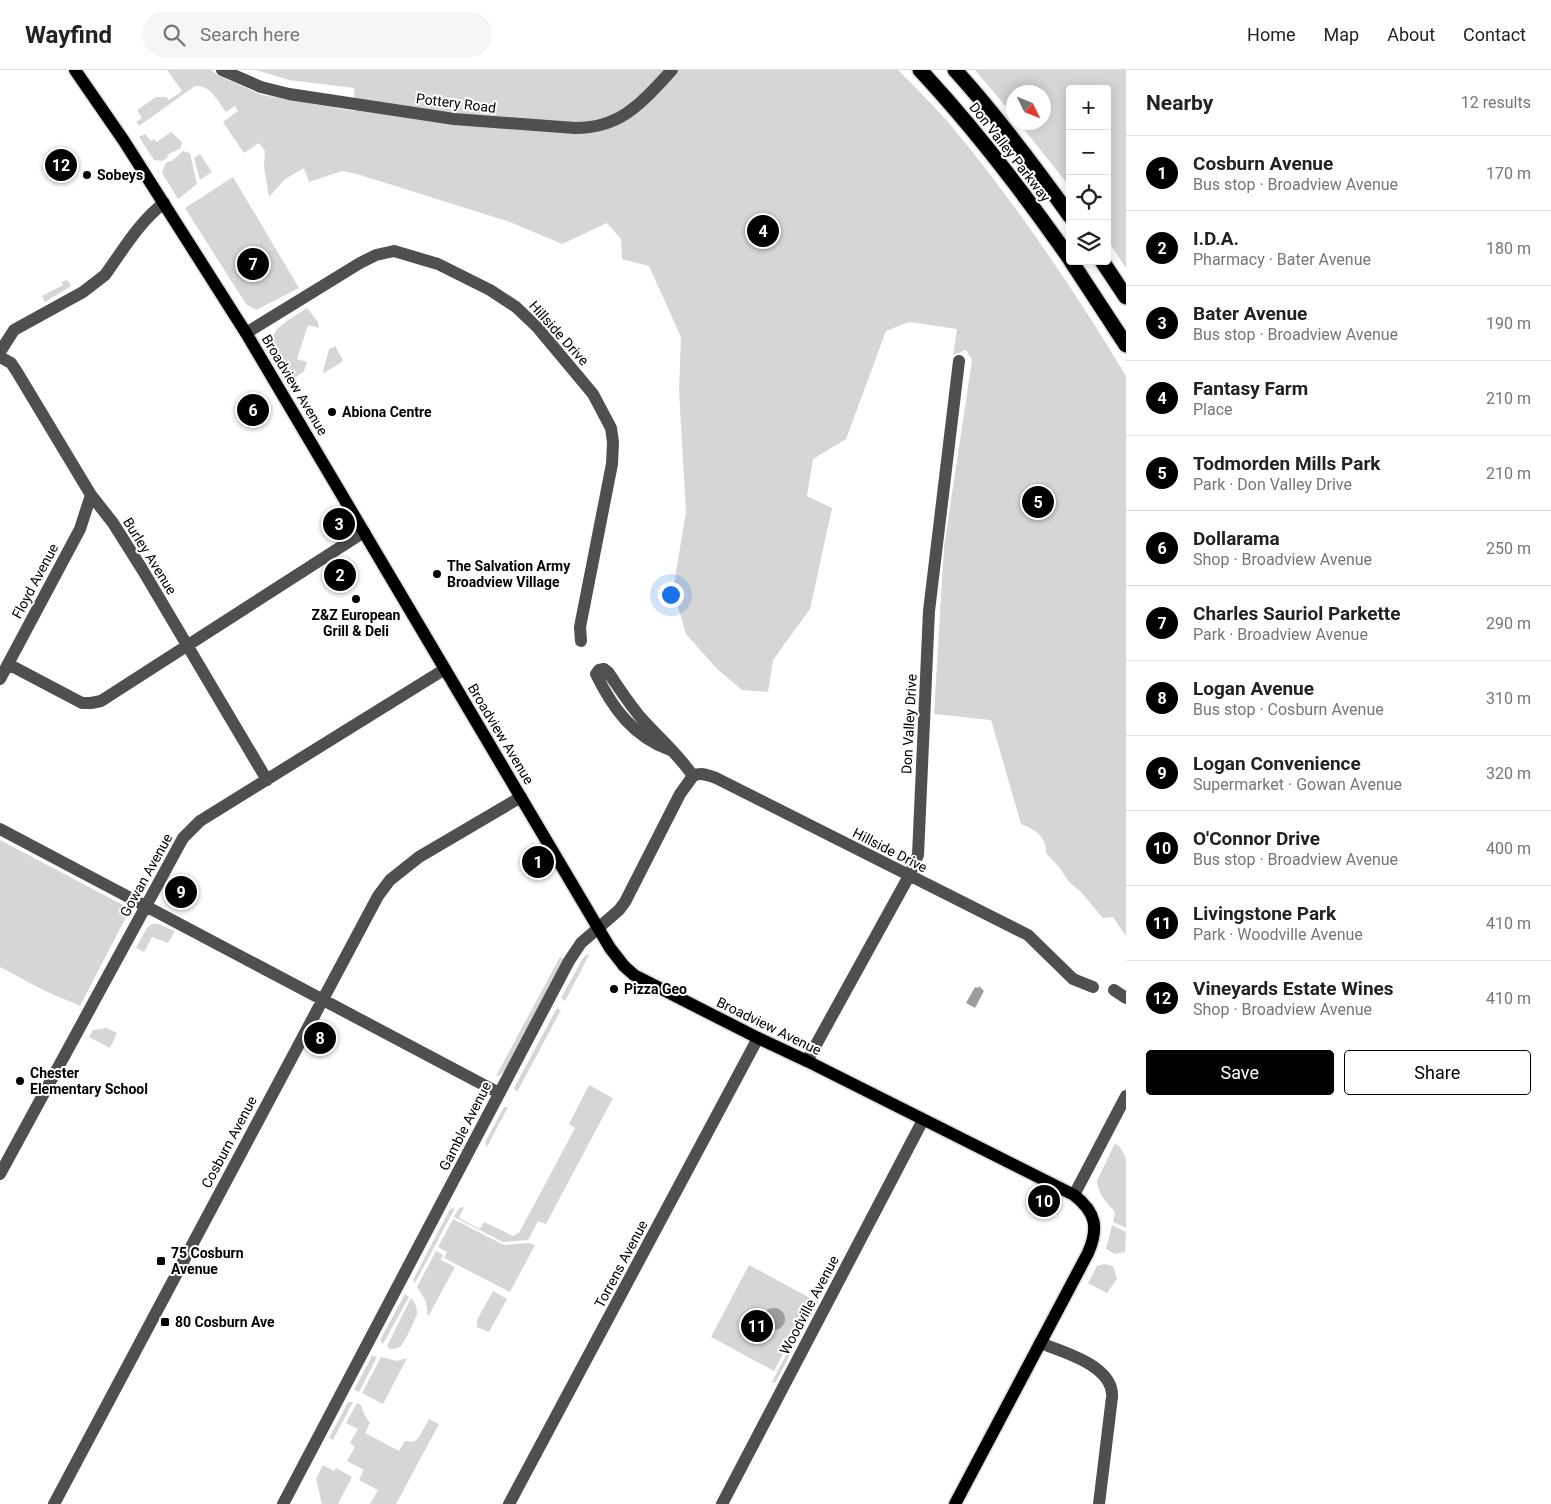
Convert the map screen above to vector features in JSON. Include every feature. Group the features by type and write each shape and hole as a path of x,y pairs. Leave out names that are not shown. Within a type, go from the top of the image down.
{"highway":[{"name":"Don Valley Parkway","path":"920,70 959,113 1035,209 1066,254"},
{"name":"Don Valley Parkway","path":"955,70 980,97 1066,210"},
{"name":"Don Valley Parkway","path":"1073,265 1126,345"},
{"path":"1105,265 1126,297"}],"main road":[{"name":"Broadview Avenue","path":"75,70 124,141 246,333 598,928 624,966 634,975 1074,1195 1089,1209 1094,1220 1093,1241 1040,1343"},
{"path":"955,1504 1040,1343"}],"street":[{"name":"Pottery Road","path":"222,70 261,87 288,94 454,119 591,128 626,115 644,100 672,70"},
{"path":"0,352 14,330 97,283 105,276 141,223 150,213 164,203"},
{"name":"Hillside Drive","path":"246,333 360,263 376,255 394,251 438,264 490,290 516,307 537,327 593,394 611,428 613,442 612,464 580,627 581,641"},
{"name":"Burley Avenue","path":"0,357 11,363 91,495 118,531 267,780"},
{"name":"Don Valley Drive","path":"807,1061 909,876 918,855 929,611 959,361"},
{"name":"Floyd Avenue","path":"0,679 80,529 91,495"},
{"path":"8,664 82,703 101,700 364,532"},
{"name":"Gowan Avenue","path":"0,1174 183,838 200,821 445,669"},
{"path":"670,750 653,744 634,729 617,711 596,674 599,670 604,669 608,672 628,702 670,750 684,762 693,776"},
{"name":"Hillside Drive","path":"693,776 704,774 716,778 1028,935 1073,979 1093,987"},
{"name":"Gamble Avenue","path":"283,1504 571,959 581,943 620,910 626,902 680,794 693,776"},
{"name":"Cosburn Avenue","path":"54,1504 378,896 390,880 419,857 521,797"},
{"path":"0,829 499,1093"},
{"path":"1114,990 1126,998"},
{"name":"Torrens Avenue","path":"509,1504 758,1038"},
{"path":"1074,1195 1126,1096"},
{"name":"Woodville Avenue","path":"722,1504 923,1120"},
{"path":"1040,1343 1060,1350 1098,1369 1110,1384 1112,1397 1099,1504"}],"shaded area":[{"path":"167,70 211,70 219,76 262,95 355,111 354,88 289,80 256,70 898,70 948,122 996,183 1064,278 1126,376 1126,936 1113,917 1103,918 1080,891 1069,882 1046,853 1042,837 1021,824 991,720 934,714 944,547 972,360 966,350 953,355 957,329 909,322 886,331 846,439 813,459 807,496 832,508 810,609 773,660 768,692 742,690 717,669 686,634 673,590 686,512 679,391 681,337 649,266 622,259 621,239 607,223 562,244 510,222 342,171 309,182 304,168 285,179 269,197 264,167 265,151 259,143 244,153 223,122 238,111 235,106 226,112 213,94 205,88 195,86 139,126 136,122 142,118 137,110 156,97 166,97 169,100 182,91"},
{"path":"975,70 1126,70 1126,268 1111,245 1111,85 1066,85 1066,182 1025,130 1051,130 1051,85 1006,85 1006,107"},
{"path":"171,132 182,142 181,148 167,155 168,157 162,161 154,160 139,137 145,134 151,141 154,139 157,142"},
{"path":"183,151 190,153 197,184 178,199 162,173 165,164 169,161 171,162"},
{"path":"200,154 212,172 200,180 194,158"},
{"path":"233,177 299,288 256,310 246,304 185,208"},
{"path":"66,280 71,286 45,302 42,296 63,285 62,282"},
{"path":"307,308 318,322 319,328 308,325 297,359 307,362 304,371 292,380 277,354 273,345 273,338 276,331 282,325"},
{"path":"335,346 343,360 324,373 329,349"},
{"name":"Chester Elementary School","path":"0,840 121,904 126,909 125,919 80,1006 47,992 0,967"},
{"path":"152,924 158,924 175,931 168,943 152,937 144,952 136,948 147,928"},
{"path":"588,954 565,1001 561,998 583,958"},
{"path":"560,957 564,959 505,1070 496,1076"},
{"path":"979,986 984,991 975,1008 966,1003 975,987 978,988"},
{"path":"557,1008 561,1010 517,1092 514,1088"},
{"path":"107,1028 117,1033 110,1048 89,1037 93,1030"},
{"path":"589,1085 613,1098 546,1224 538,1221 528,1240 503,1242 454,1217 459,1208 464,1207 459,1218 480,1229 484,1222 513,1236 519,1233 575,1128 569,1124"},
{"path":"504,1107 508,1107 487,1147 485,1142"},
{"path":"1115,1143 1120,1147 1126,1158 1126,1228 1113,1222 1115,1212 1101,1194 1097,1181"},
{"path":"455,1208 415,1283 413,1280 450,1209"},
{"path":"453,1219 504,1245 528,1243 535,1245 510,1292 444,1258 447,1252 438,1247"},
{"path":"1112,1225 1126,1232 1125,1252 1115,1254 1106,1249"},
{"path":"436,1251 443,1255 441,1260 455,1267 428,1317 426,1301 417,1287"},
{"path":"1104,1264 1113,1266 1117,1279 1107,1293 1088,1283 1097,1266"},
{"path":"749,1265 812,1299 774,1371 711,1337"},
{"path":"493,1291 507,1299 489,1332 477,1327 477,1320"},
{"path":"818,1293 822,1294 775,1383 772,1382"},
{"path":"405,1294 409,1297 383,1344 380,1340"},
{"path":"411,1298 417,1309 415,1320 401,1346 390,1349 387,1346"},
{"path":"774,1308 782,1311 785,1319 782,1327 774,1330 766,1327 763,1319 766,1311"},
{"path":"372,1356 377,1357 359,1392 354,1390"},
{"path":"381,1357 397,1361 407,1358 383,1404 362,1393"},
{"path":"348,1402 353,1402 333,1440 329,1438"},
{"path":"357,1403 361,1405 370,1423 365,1433 399,1451 405,1441 414,1442 419,1437 429,1419 439,1424 396,1504 370,1504 378,1490 359,1480 364,1470 347,1461 355,1447 350,1443 358,1429 346,1423"},
{"path":"323,1465 334,1471 336,1468 352,1477 338,1504 322,1504 316,1479"}],"place":[{"name":"Vineyards Estate Wines","path":"61,165"},
{"name":"Sobeys","path":"87,175"},
{"name":"Fantasy Farm","path":"763,231"},
{"name":"Charles Sauriol Parkette","path":"253,264"},
{"name":"Dollarama","path":"253,410"},
{"name":"Abiona Centre","path":"332,412"},
{"name":"Todmorden Mills Park","path":"1038,502"},
{"name":"Bater Avenue","path":"339,524"},
{"name":"The Salvation Army Broadview Village","path":"437,574"},
{"name":"I.D.A.","path":"340,575"},
{"name":"Z&Z European Grill & Deli","path":"356,599"},
{"name":"Cosburn Avenue","path":"538,862"},
{"name":"Logan Convenience","path":"181,892"},
{"name":"Pizza Geo","path":"614,989"},
{"name":"Logan Avenue","path":"320,1038"},
{"name":"Chester Elementary School","path":"20,1081"},
{"name":"O'Connor Drive","path":"1044,1201"},
{"name":"75 Cosburn Avenue","path":"161,1261"},
{"name":"80 Cosburn Ave","path":"165,1322"},
{"name":"Livingstone Park","path":"757,1326"}]}
